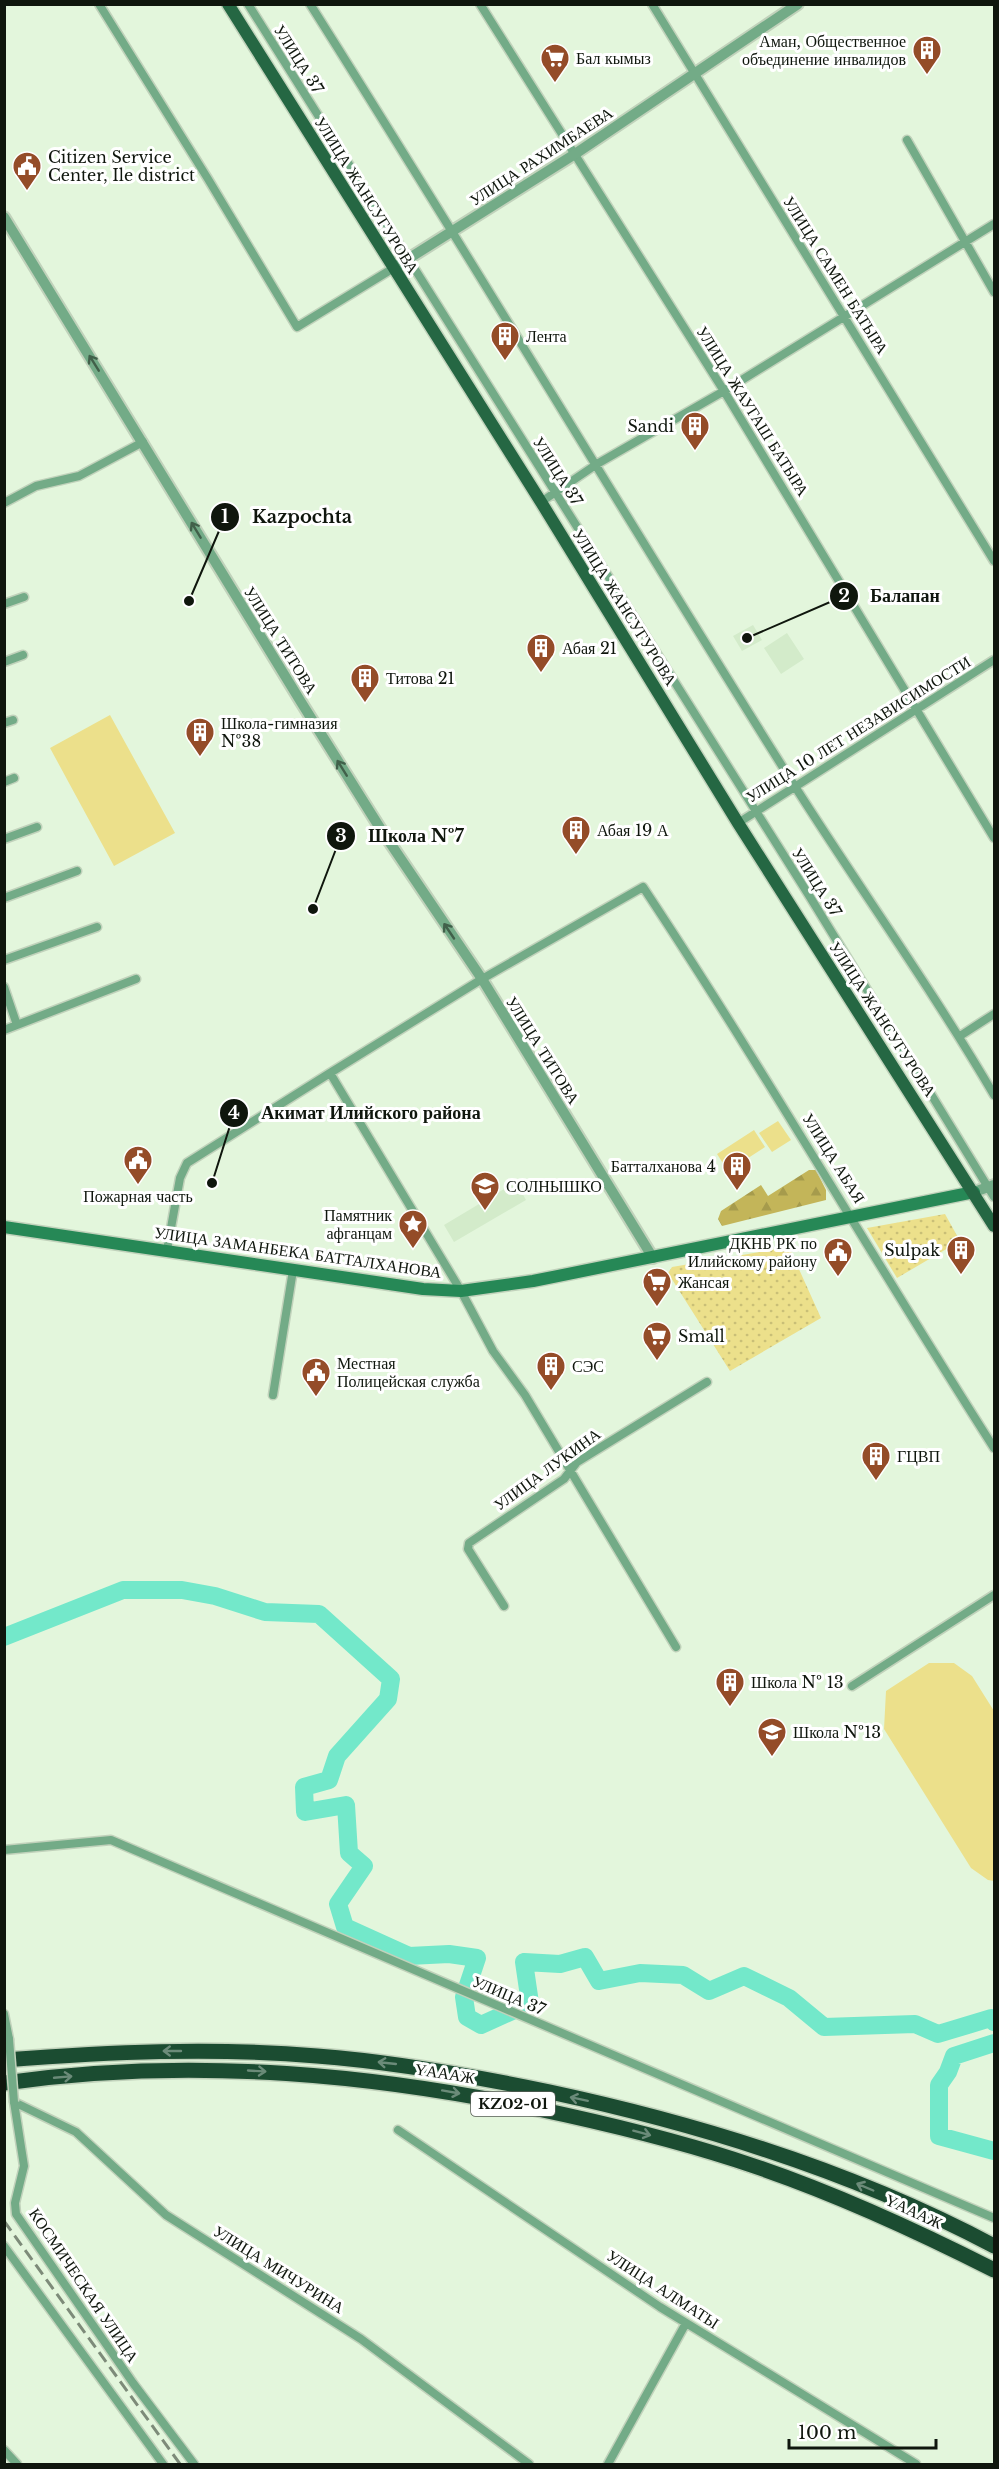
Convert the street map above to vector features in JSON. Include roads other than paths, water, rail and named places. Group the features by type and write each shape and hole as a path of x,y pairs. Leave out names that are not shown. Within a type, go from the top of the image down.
{"highway":[{"name":"ҮАААЖ","path":"4,2060 109,2052 235,2052 395,2064 472,2077 641,2112 736,2139 849,2180 941,2219 994,2246"},
{"name":"ҮАААЖ","path":"4,2083 144,2071 250,2070 359,2079 482,2097 621,2128 757,2167 873,2212 994,2270"}],"main road":[{"name":"УЛИЦА ЖАНСУГУРОВА","path":"228,4 392,269 541,502 738,823 994,1226"},
{"name":"УЛИЦА ЗАМАНБЕКА БАТТАЛХАНОВА","path":"4,1227 423,1289 461,1291 533,1281 653,1258 974,1192"}],"street":[{"name":"УЛИЦА РАХИМБАЕВА","path":"99,4 208,178 297,327 575,154 798,4"},
{"name":"УЛИЦА 37","path":"248,4 810,897 994,1197"},
{"path":"310,4 453,231 795,787 960,1036 994,1095"},
{"name":"УЛИЦА ЖАУГАШ БАТЫРА","path":"480,4 724,391 994,838"},
{"name":"УЛИЦА САМЕН БАТЫРА","path":"652,4 994,561"},
{"path":"907,140 994,292"},
{"name":"УЛИЦА ТИТОВА","path":"4,217 380,828 482,979 653,1258"},
{"path":"541,502 597,464 724,391 994,224"},
{"path":"4,503 36,486 79,476 143,442"},
{"path":"4,604 24,597"},
{"path":"4,662 23,655"},
{"name":"УЛИЦА 10 ЛЕТ НЕЗАВИСИМОСТИ","path":"738,823 994,660"},
{"path":"4,782 14,778"},
{"path":"4,839 37,827"},
{"path":"4,898 77,871"},
{"name":"УЛИЦА АБАЯ","path":"482,979 643,887 853,1217 912,1320 994,1448"},
{"path":"4,960 97,927"},
{"path":"4,1030 136,979"},
{"path":"167,1250 180,1178 187,1163 482,979"},
{"path":"4,987 17,1025"},
{"path":"960,1036 994,1014"},
{"path":"330,1073 461,1291 493,1351 525,1395 676,1647"},
{"path":"974,1192 994,1185"},
{"path":"273,1395 293,1270"},
{"name":"УЛИЦА ЛУКИНА","path":"504,1606 468,1549 469,1543 564,1479 577,1462 707,1382"},
{"path":"852,1686 994,1595"},
{"name":"УЛИЦА 37","path":"4,1850 111,1840 994,2218"},
{"name":"КОСМИЧЕСКАЯ УЛИЦА","path":"4,2014 24,2166 15,2203 16,2214 133,2384 194,2464"},
{"name":"УЛИЦА МИЧУРИНА","path":"14,2102 76,2132 166,2215 361,2339 529,2464"},
{"name":"УЛИЦА АЛМАТЫ","path":"398,2130 686,2323 916,2464"},
{"path":"4,2246 163,2464"},
{"path":"608,2464 686,2323"},
{"path":"4,2450 17,2464"}],"waterway":[{"path":"4,1637 123,1590 182,1590 215,1596 265,1612 319,1614 391,1679 388,1699 337,1756 329,1780 304,1787 305,1812 346,1805 349,1853 364,1866 338,1904 345,1927 409,1956 449,1954 477,1958 464,1997 467,2017 481,2025 530,2003 524,1962 560,1964 585,1957 599,1981 640,1973 683,1975 709,1991 744,1976 789,1998 824,2027 915,2024 938,2034 991,2018 994,2022"},
{"path":"994,2043 954,2056 948,2072 939,2085 939,2136 994,2151"}],"railway":[{"path":"4,2221 180,2464"}],"place":[{"name":"Аман, Общественное объединение инвалидов","path":"927,76"},
{"name":"Бал кымыз","path":"555,84"},
{"name":"Citizen Service Center, Ile district","path":"27,192"},
{"name":"Лента","path":"505,362"},
{"name":"Sandi","path":"695,452"},
{"name":"Kazpochta","path":"189,601"},
{"name":"Балапан","path":"747,638"},
{"name":"Абая 21","path":"541,674"},
{"name":"Титова 21","path":"365,704"},
{"name":"Школа-гимназия №38","path":"200,758"},
{"name":"Абая 19 А","path":"576,856"},
{"name":"Школа №7","path":"313,909"},
{"name":"Акимат Илийского района","path":"212,1183"},
{"name":"Пожарная часть","path":"138,1186"},
{"name":"Батталханова 4","path":"737,1192"},
{"name":"СОЛНЫШКО","path":"485,1212"},
{"name":"Памятник афганцам","path":"413,1250"},
{"name":"Sulpak","path":"961,1276"},
{"name":"ДКНБ РК по Илийскому району","path":"838,1278"},
{"name":"Жансая","path":"657,1308"},
{"name":"Small","path":"657,1362"},
{"name":"СЭС","path":"551,1392"},
{"name":"Местная Полицейская служба","path":"316,1398"},
{"name":"ГЦВП","path":"876,1482"},
{"name":"Школа № 13","path":"730,1708"},
{"name":"Школа №13","path":"772,1758"}]}
